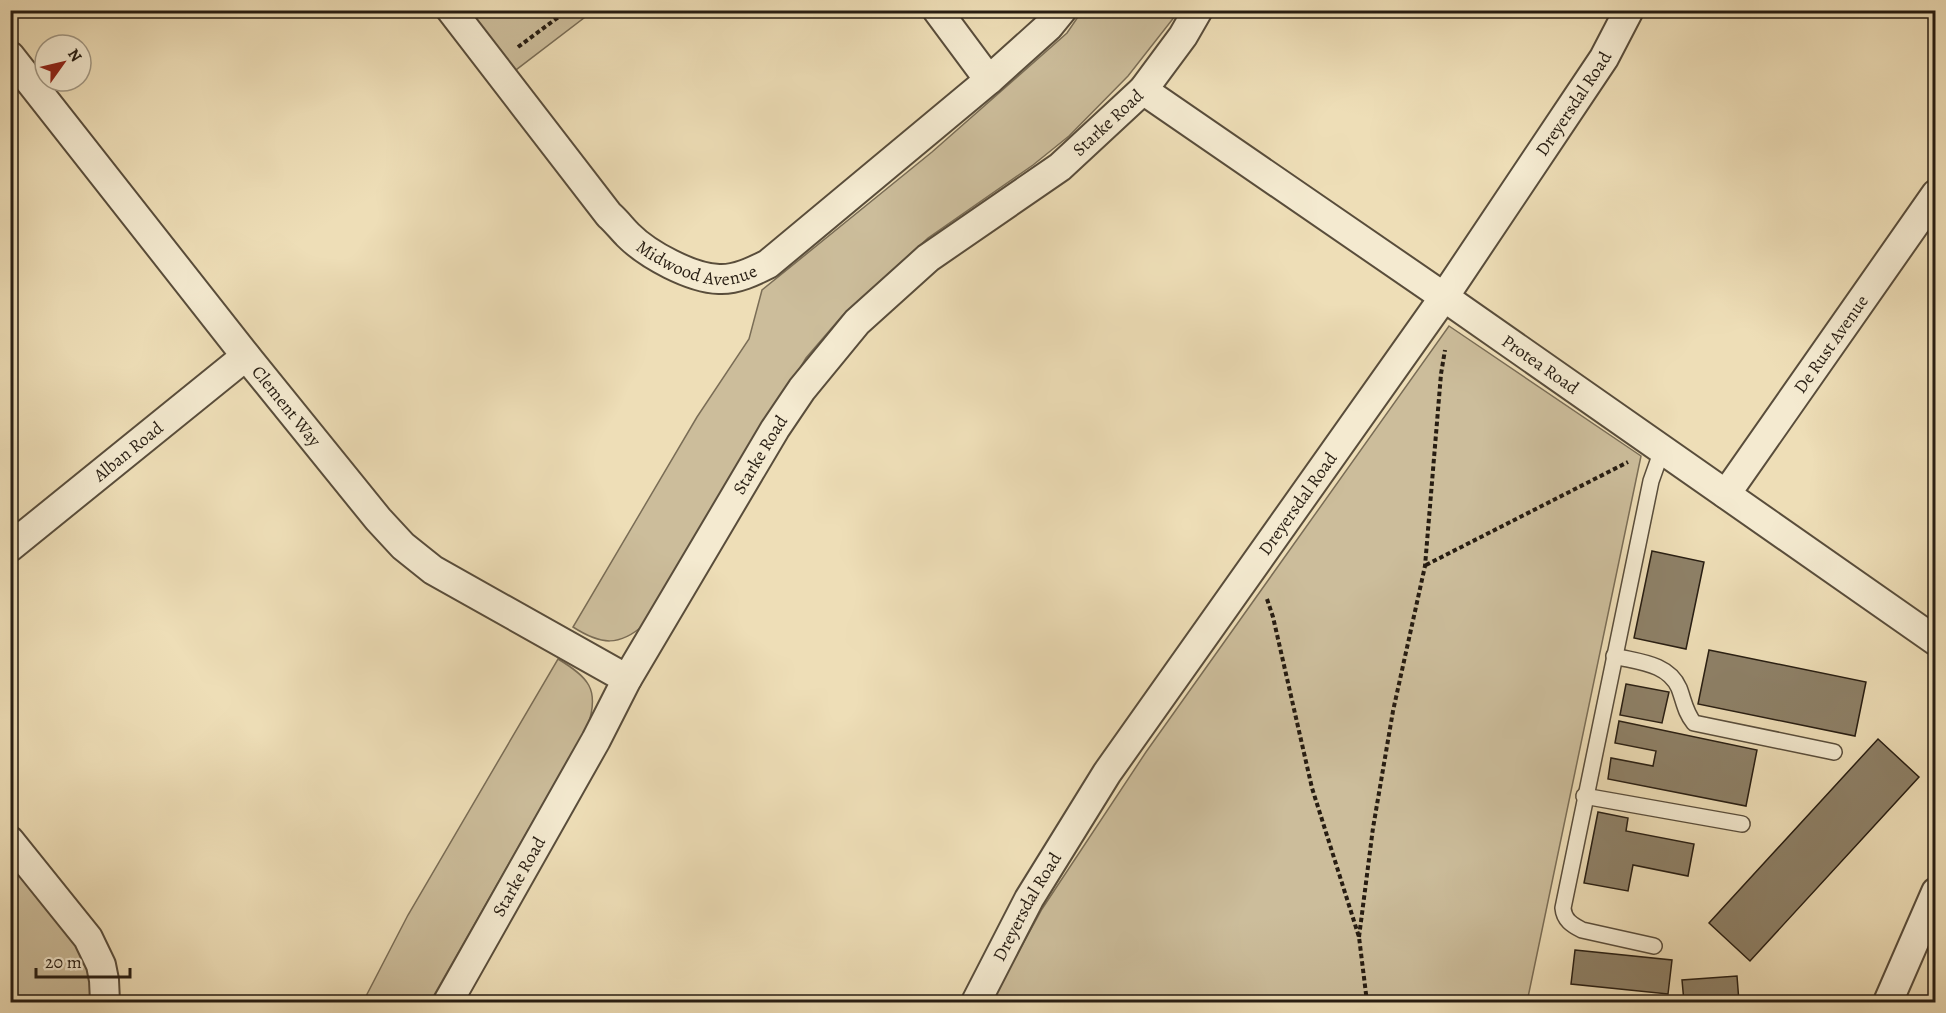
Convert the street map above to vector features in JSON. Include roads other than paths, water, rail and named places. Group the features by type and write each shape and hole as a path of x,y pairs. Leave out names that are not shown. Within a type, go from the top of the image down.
{"street":[{"name":"Midwood Avenue","path":"451,10 609,215 629,237 653,254 688,272 720,280 746,274 768,264 989,80 1049,27 1062,10"},
{"path":"937,10 989,80"},
{"name":"Starke Road","path":"448,1002 596,740 627,679 802,389 857,322 879,300 928,258 1059,167 1143,90 1183,36 1198,10"},
{"name":"Dreyersdal Road","path":"976,1002 1029,899 1107,773 1444,297 1604,58 1629,10"},
{"name":"Clement Way","path":"10,56 246,356 378,519 403,546 433,570 627,679"},
{"name":"Protea Road","path":"1143,90 1444,297 1935,641"},
{"name":"De Rust Avenue","path":"1726,494 1935,195"},
{"name":"Alban Road","path":"10,547 246,356"},
{"path":"10,841 88,938 101,965 105,1002"},
{"path":"1888,1002 1935,892"}],"lane":[{"path":"1654,946 1582,930 1573,926 1563,913 1563,908 1584,796 1651,481 1662,450"},
{"path":"1614,656 1666,670 1678,687 1685,709 1694,723 1834,752"},
{"path":"1584,796 1742,824"}]}
